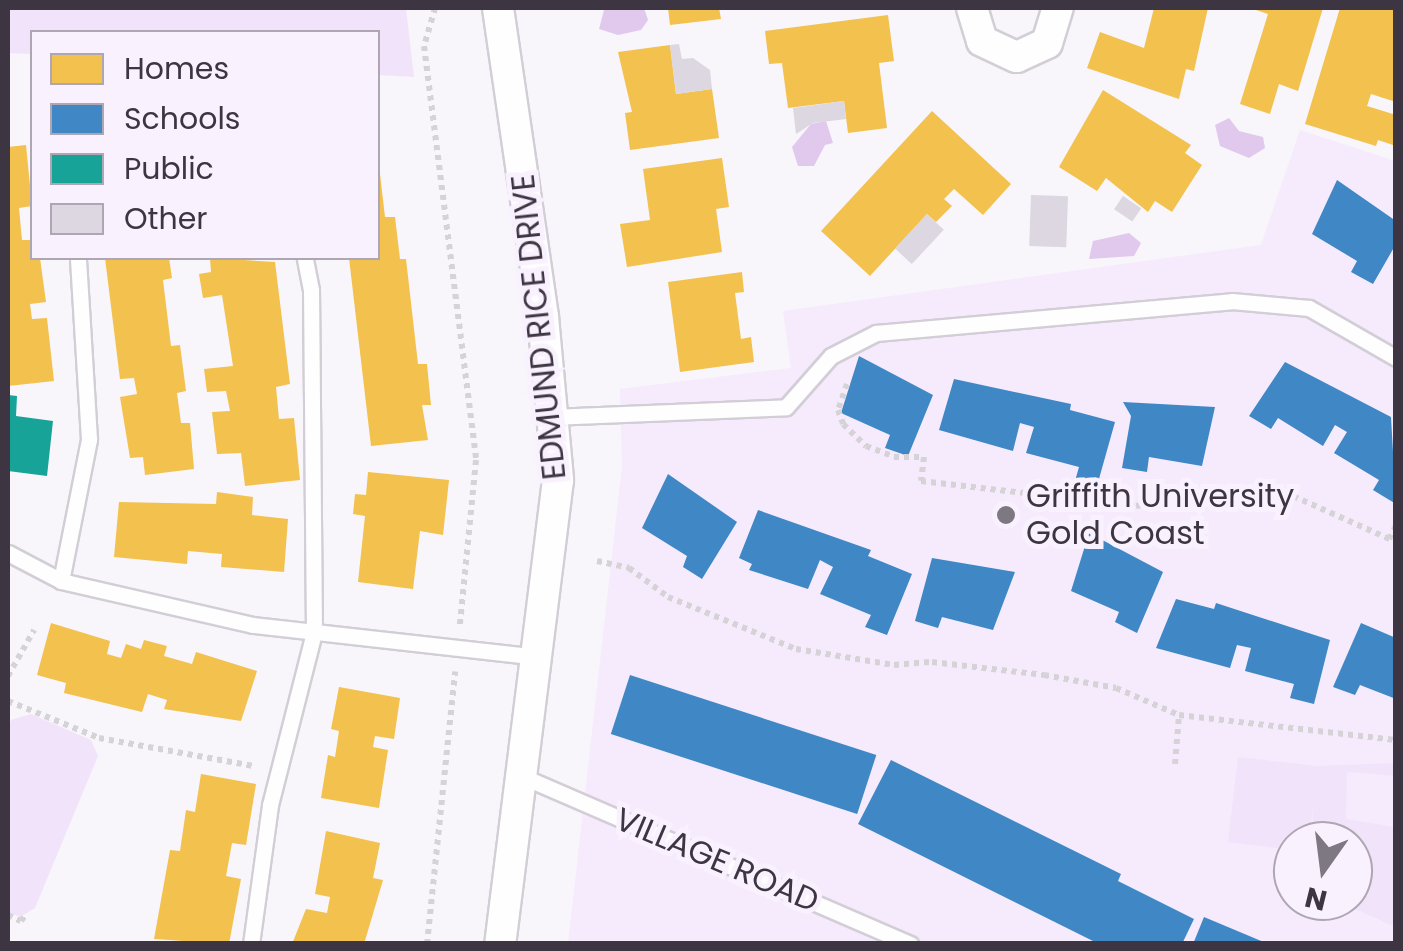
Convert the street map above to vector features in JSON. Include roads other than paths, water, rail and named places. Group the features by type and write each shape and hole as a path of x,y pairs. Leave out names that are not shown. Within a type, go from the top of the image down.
{"street":[{"name":"EDMUND RICE DRIVE","path":"498,8 558,480 540,658 500,944"},
{"path":"972,8 982,41 1018,57 1046,43 1058,8"}],"lane":[{"path":"61,581 88,439 78,260"},
{"path":"252,944 279,771 314,632 312,290 305,260"},
{"path":"552,417 786,407 831,356 876,333 1232,301 1309,308 1396,358"},
{"path":"8,554 61,581 253,626 540,658"},
{"name":"VILLAGE ROAD","path":"524,777 910,944"}],"place":[{"name":"Griffith University Gold Coast","path":"1006,515"}]}
